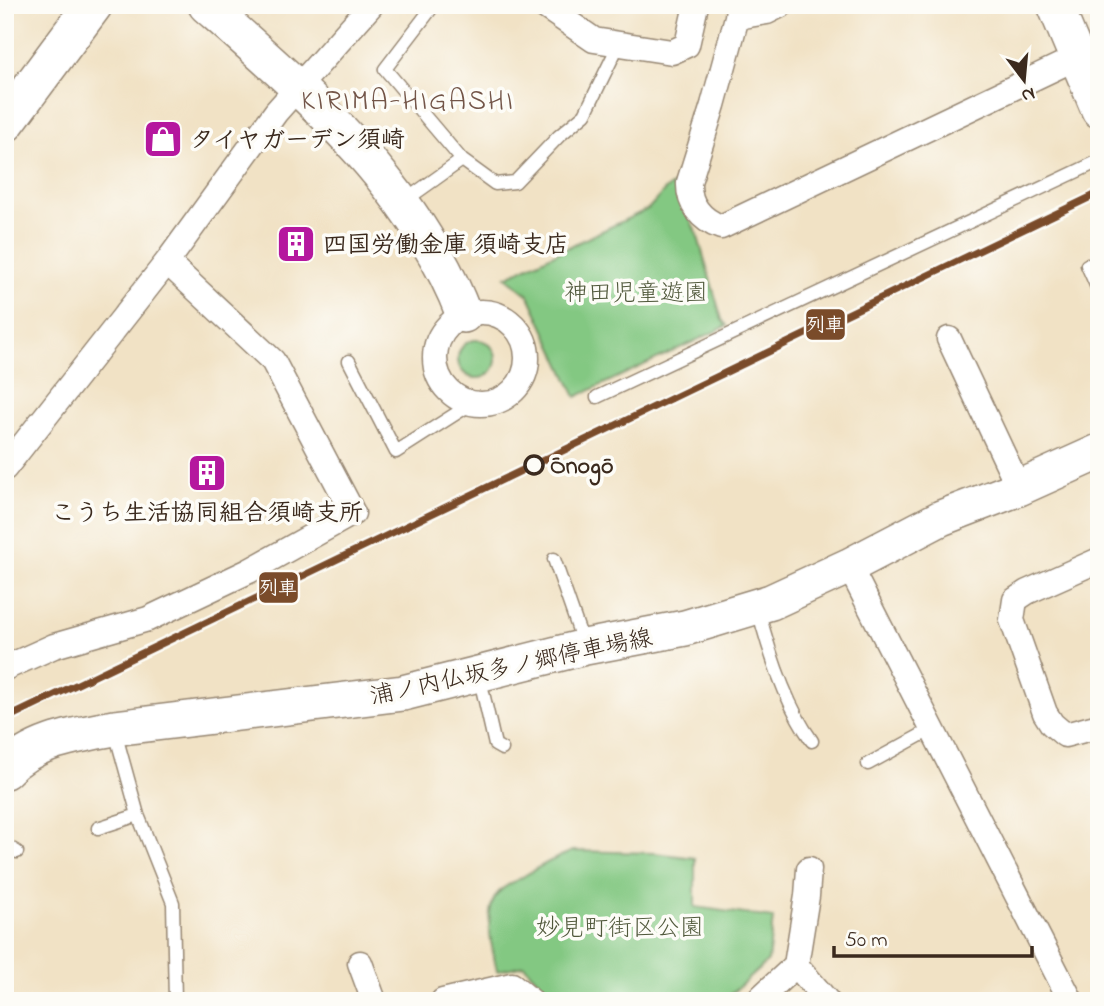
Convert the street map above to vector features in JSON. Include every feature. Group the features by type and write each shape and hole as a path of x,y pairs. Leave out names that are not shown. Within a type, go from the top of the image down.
{"highway":[{"path":"5,123 93,5"}],"main road":[{"path":"206,5 299,87 364,155 403,203 450,277 464,315"},
{"path":"1055,5 1088,52 1099,110"},
{"name":"浦ノ内仏坂多ノ郷停車場線","path":"5,771 40,747 77,735 114,728 403,693 585,647 685,628 771,602 849,566 941,518 1019,488 1099,452"}],"street":[{"path":"5,468 167,262 276,112 371,5"},
{"path":"543,5 594,40 672,52 687,45 696,5"},
{"path":"781,5 767,12 737,11 713,105 688,181 688,191 698,211 706,221 721,227 1088,52"},
{"path":"5,668 54,646 148,619 249,571 353,513 273,362 167,262"},
{"path":"487,313 509,321 523,340 528,362 524,378 502,400 471,404 457,398 438,376 436,347 451,322 464,315 487,313"},
{"path":"949,340 1019,488"},
{"path":"1099,560 1015,600 1012,620 1045,713 1052,724 1065,735 1099,726"},
{"path":"849,566 1071,1001"},
{"path":"757,1001 796,965 809,869"},
{"path":"360,963 374,1001"},
{"path":"796,965 827,1001"},
{"path":"443,1001 512,985 531,1001"}],"lane":[{"path":"434,5 385,68 462,160 495,184 515,182 559,136 585,114 620,42"},
{"path":"403,203 462,160"},
{"path":"597,397 1099,161"},
{"path":"1087,265 1099,292"},
{"path":"349,361 396,452 471,404"},
{"path":"554,559 585,647"},
{"path":"757,605 765,636 793,709 812,741"},
{"path":"479,674 495,745 502,749"},
{"path":"114,728 138,815 173,903 175,1001"},
{"path":"868,764 932,729"},
{"path":"98,828 138,815"},
{"path":"5,845 17,852"}],"green space":[{"name":"神田児童遊園","path":"675,184 698,237 722,320 727,326 576,397 529,296 506,277 648,209 666,189"},
{"path":"477,340 490,346 496,359 490,372 477,378 464,372 458,359 464,346"},
{"name":"妙見町街区公園","path":"573,851 654,853 695,858 695,907 773,918 768,961 723,1001 557,1001 524,965 497,971 489,918 494,899 508,885"}],"transit line":[{"name":"列車","path":"5,719 1099,193"}],"place":[{"name":"タイヤガーデン須崎","path":"163,139"},
{"name":"四国労働金庫 須崎支店","path":"296,244"},
{"name":"Ōnogō","path":"534,465"},
{"name":"こうち生活協同組合須崎支所","path":"207,473"}],"district":[{"name":"KIRIMA-HIGASHI","path":"408,99"}]}
